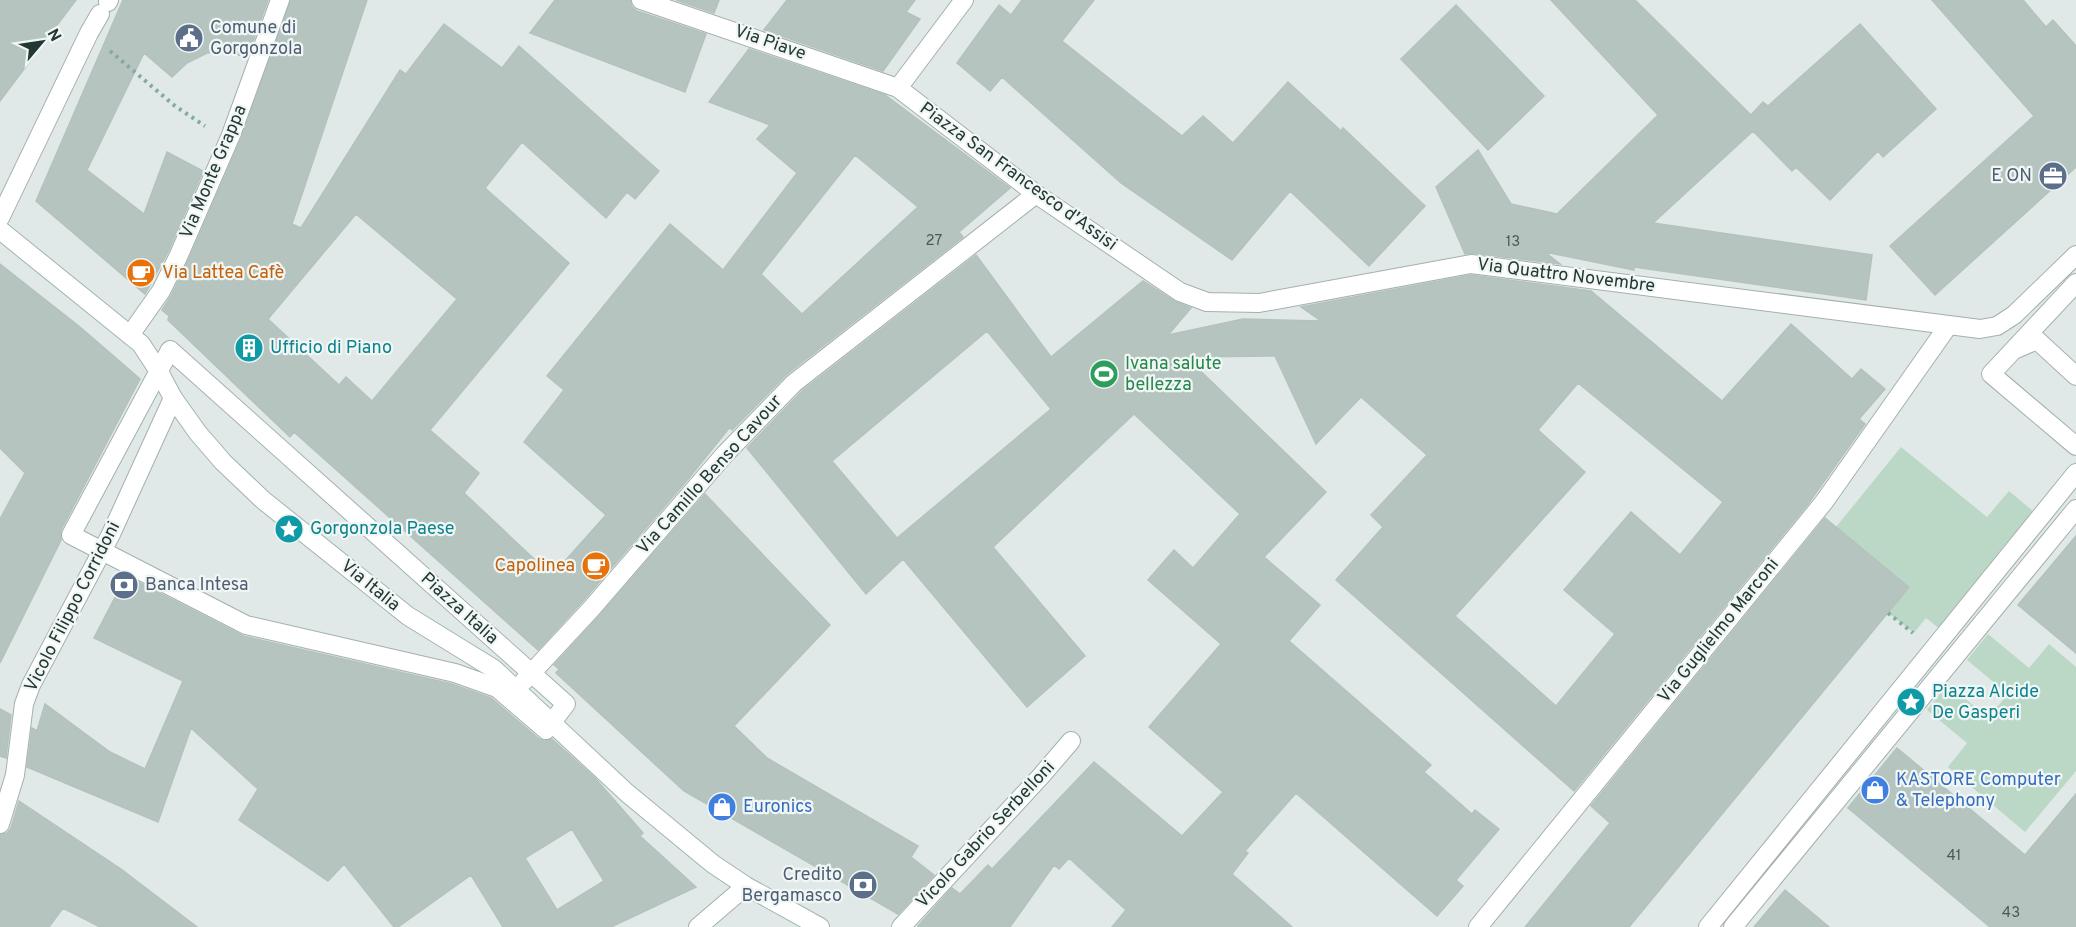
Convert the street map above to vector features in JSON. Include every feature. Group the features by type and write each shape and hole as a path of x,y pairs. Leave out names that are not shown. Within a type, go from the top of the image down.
{"street":[{"name":"Via Monte Grappa","path":"130,335 166,281 228,142 280,0"},
{"name":"Via Piave","path":"641,0 898,88"},
{"path":"898,88 964,0"},
{"path":"0,218 89,33 106,5"},
{"name":"Piazza San Francesco d'Assisi","path":"898,88 1036,194 1140,264"},
{"name":"Via Camillo Benso Cavour","path":"517,689 591,609 725,453 794,383 1036,194"},
{"name":"Via Italia","path":"0,230 141,344 173,398 211,448 262,500 397,608 436,635 494,669 627,793 713,864 746,886 820,927"},
{"name":"Via Quattro Novembre","path":"1140,264 1179,292 1197,299 1218,303 1259,303 1471,264 1948,326 1988,328 2006,321 2076,255"},
{"path":"2076,283 1991,374 2076,446"},
{"name":"Via Guglielmo Marconi","path":"1478,927 1824,502 1948,326"},
{"path":"2014,350 2037,340 2076,376"},
{"name":"Piazza Italia","path":"170,350 531,674 566,705 546,730 496,687 455,673 246,625 71,535 170,350"},
{"name":"Vicolo Filippo Corridoni","path":"0,824 15,775 24,704 31,685 102,551 173,398"},
{"path":"1708,927 2076,473"},
{"path":"1733,927 2076,509"},
{"name":"Vicolo Gabrio Serbelloni","path":"901,927 1071,741"},
{"path":"698,927 746,886"}],"path":[{"path":"89,33 175,106 228,142"},
{"path":"1888,613 1914,633"}],"green space":[{"path":"1901,447 1987,517 2009,491 2040,517 1945,633 1926,618 1914,633 1888,613 1909,586 1836,527"},
{"path":"1988,634 2029,668 2049,644 2076,667 2076,771 2025,832 1948,767 1967,743 1927,710 1948,684 1988,718 2008,694 1967,660"}],"building":[{"path":"0,0 76,0 0,101"},
{"path":"123,0 268,0 247,58 228,51 207,53 187,63 172,77 144,53 87,170 144,214 167,152 203,171 168,252 145,294 36,201"},
{"path":"291,0 367,0 292,224 301,228 400,70 406,74 444,24 502,68 519,46 659,171 635,199 627,192 606,218 522,142 485,188 569,263 430,430 479,473 464,493 549,573 562,560 564,562 606,515 524,442 564,390 547,376 670,224 723,270 797,173 757,139 770,125 709,102 749,49 885,95 1010,188 959,232 963,237 787,374 732,430 730,427 689,478 538,650 294,432 290,437 168,320 169,316 162,310 188,261 241,139","holes":["855,155 918,207 802,314 761,274","356,214 457,299 372,401 346,377 339,385 268,319"]},
{"path":"555,0 630,0 632,7 637,11 706,34 685,92 530,33"},
{"path":"676,0 719,0 714,13"},
{"path":"787,0 915,0 906,12 920,19 883,71 764,30"},
{"path":"1022,0 1094,0 1062,41 1182,136 1203,116 1233,143 1288,82 1341,131 1343,128 1425,206 1369,266 1290,191 1232,260 1121,183 1002,77 990,91 957,63 999,5 1011,15"},
{"path":"1551,0 1635,0 1751,115 1763,102 1768,106 1860,24 1936,109 1883,157 1878,151 1830,200 1796,167 1792,171 1753,131 1653,223 1872,255 1866,300 1634,267 1634,270 1545,252 1560,264 1465,254 1436,187 1478,150 1511,204 1557,214 1658,115"},
{"path":"1932,0 2023,0 2046,27 2053,20 2076,46 2076,167 1935,295 1890,246 2034,116"},
{"path":"1456,5 1544,96 1488,150 1401,59"},
{"path":"976,255 1051,357 1143,281 1174,301 1191,308 1168,335 1243,319 1321,321 1301,307 1471,275 1591,291 1722,401 1791,324 1852,379 1861,369 1885,389 1859,419 1865,424 1808,504 1574,791 1336,580 1383,527 1371,515 1427,455 1361,397 1316,444 1275,356 1186,357 1326,492 1264,557 1320,605 1289,641 1431,765 1424,772 1472,814 1475,810 1499,829 1456,880 1463,886 1437,916 1296,793 1245,851 1248,853 1232,874 1292,927 1112,927 1126,910 1069,858 1059,869 1054,865 1010,927 918,926 952,888 960,894 988,865 992,869 1094,762 1182,836 1223,792 1149,727 1221,644 1148,580 1174,550 1193,568 1240,514 1134,414 993,547 1085,656 1027,707 903,559 866,594 747,448 802,391","holes":["987,331 1051,409 897,538 832,461","1578,383 1723,502 1680,555 1631,512 1564,590 1615,634 1556,706 1455,616 1585,472 1538,430"]},
{"path":"0,264 80,327 140,379 61,530 61,540 0,663 0,519 25,473 0,448"},
{"path":"705,494 830,625 734,726 767,758 918,846 911,857 934,875 898,914 684,791 556,673 559,669 554,665"},
{"path":"1825,518 1909,587 1629,927 1525,927 1610,823 1591,806"},
{"path":"2076,536 2076,653 2018,605"},
{"path":"126,576 243,636 452,684 491,698 539,739 545,741 552,739 595,778 643,833 640,836 696,887 611,927 503,927 471,875 398,927 394,927 344,864 328,881 239,820 258,789 191,728 158,822 27,767 32,728 37,731 45,704 110,752 145,769 183,681 94,638","holes":["572,829 604,881 557,910 525,858"]},
{"path":"0,709 11,715 6,758 0,756"},
{"path":"1897,748 2025,855 2076,794 2076,927 1990,927 1848,808"},
{"path":"19,801 121,869 197,927 100,927 63,908 49,927 0,927 0,835 7,833 11,828"},
{"path":"1785,890 1829,927 1754,927"}],"place":[{"name":"Comune di Gorgonzola","path":"189,38"},
{"name":"E ON","path":"2053,176"},
{"name":"Via Lattea Cafè","path":"141,273"},
{"name":"Ufficio di Piano","path":"249,348"},
{"name":"Ivana salute bellezza","path":"1104,374"},
{"name":"Gorgonzola Paese","path":"289,529"},
{"name":"Capolinea","path":"596,566"},
{"name":"Banca Intesa","path":"124,585"},
{"name":"Piazza Alcide De Gasperi","path":"1911,702"},
{"name":"KASTORE Computer & Telephony","path":"1875,790"},
{"name":"Euronics","path":"722,807"},
{"name":"Credito Bergamasco","path":"863,885"}]}
